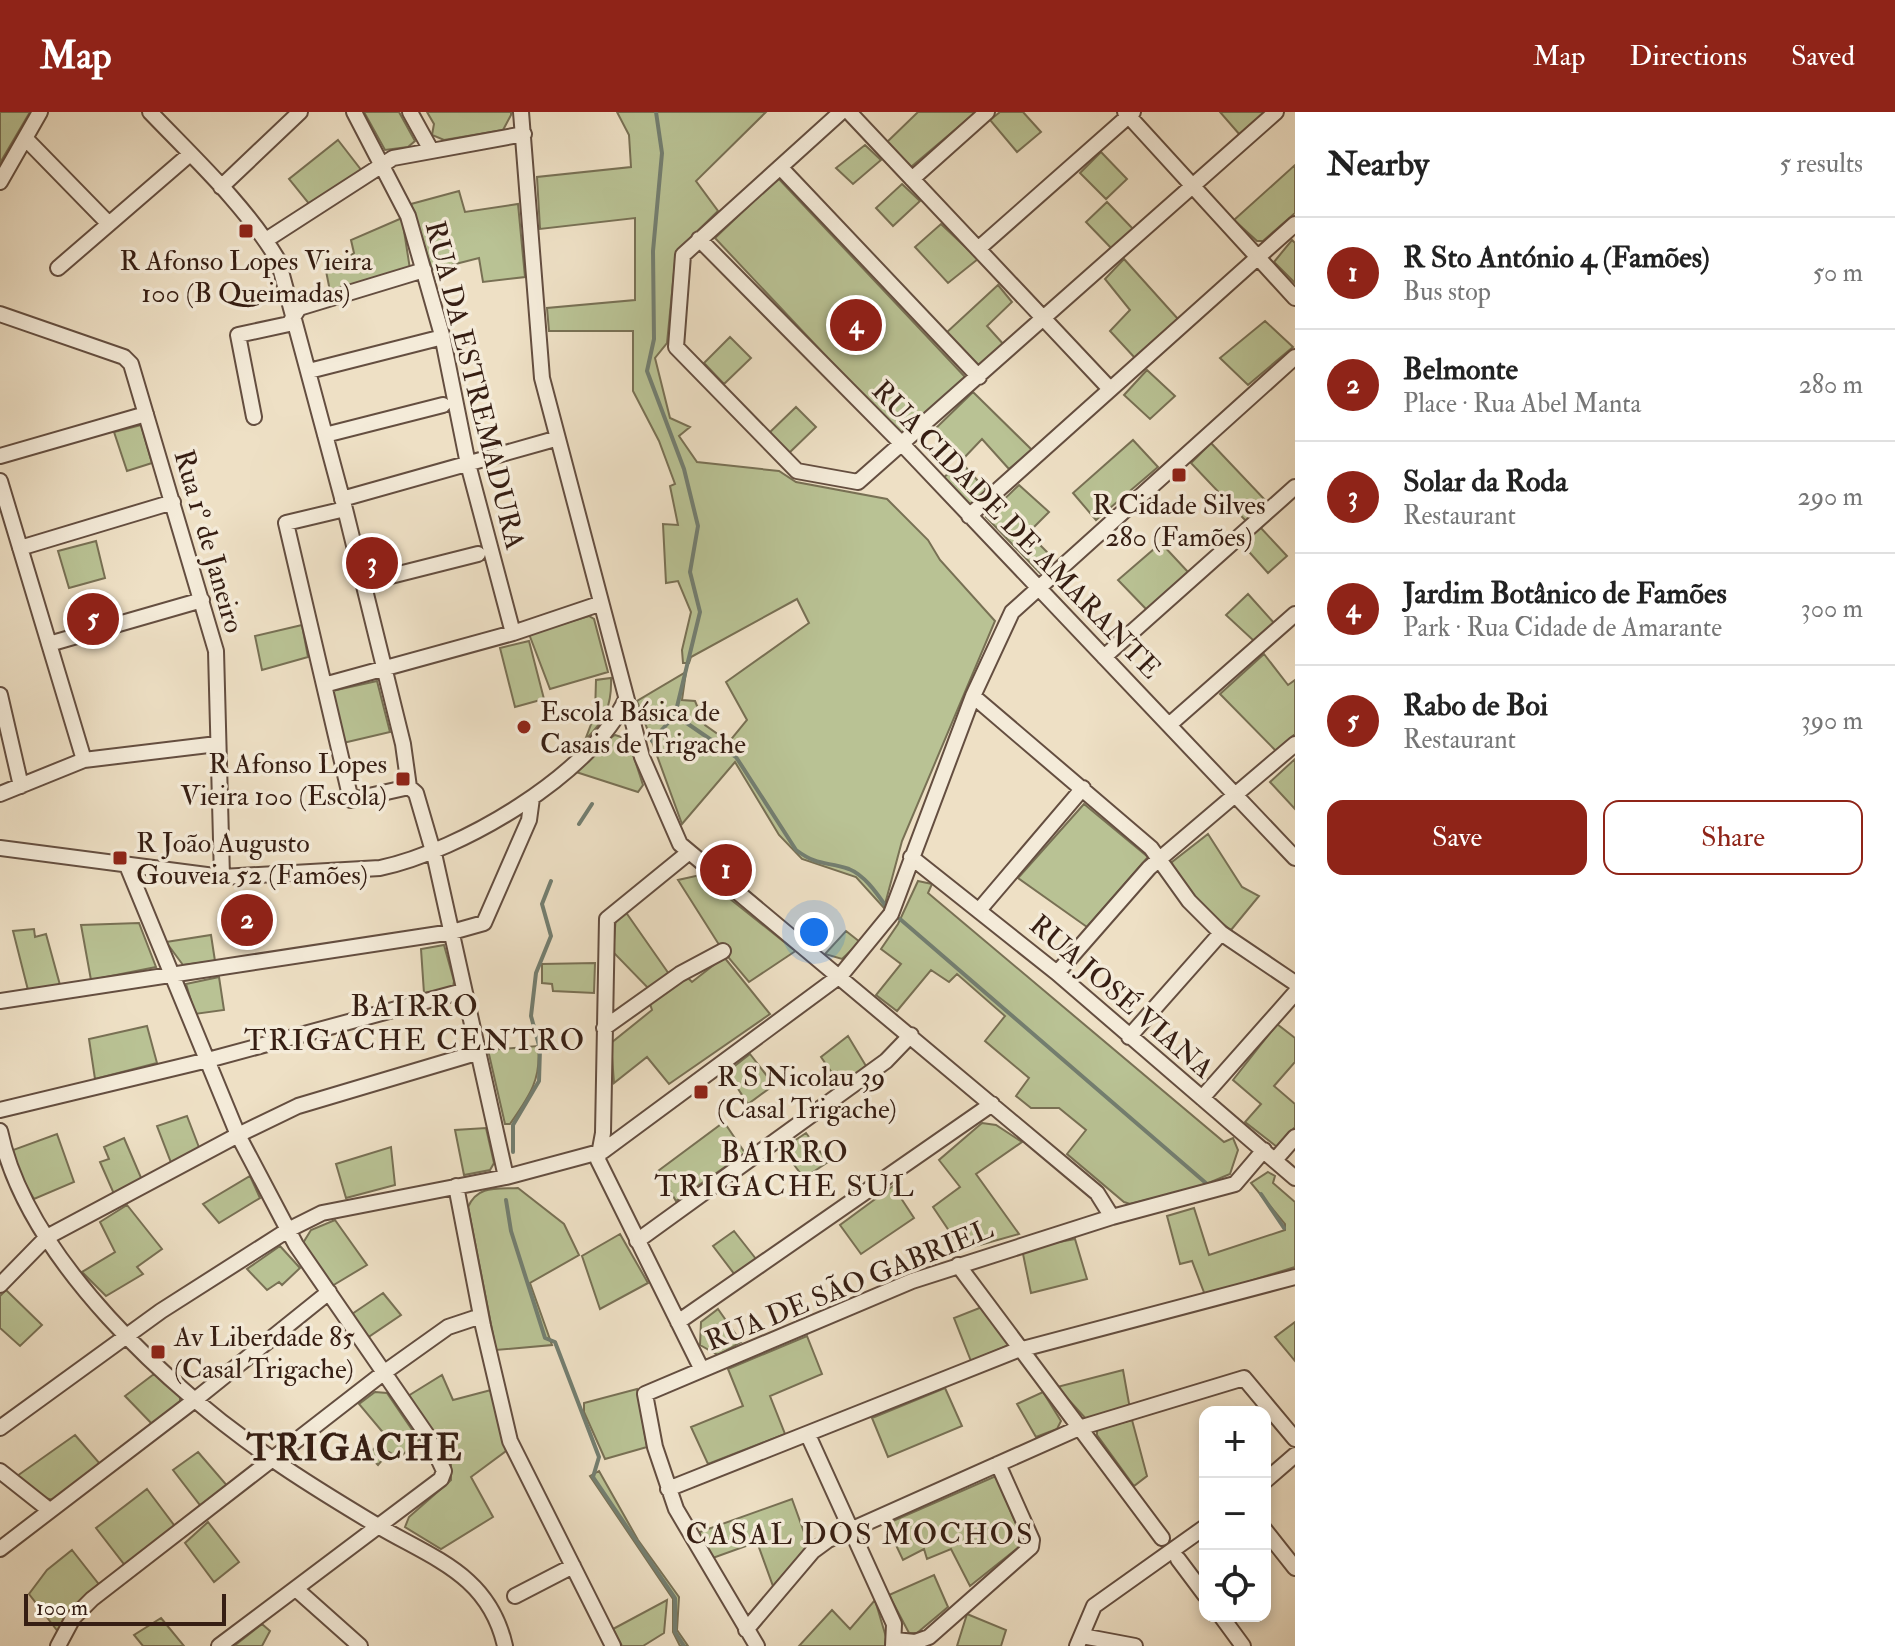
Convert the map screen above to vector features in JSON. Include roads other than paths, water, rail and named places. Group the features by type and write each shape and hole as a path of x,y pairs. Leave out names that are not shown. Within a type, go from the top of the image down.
{"street":[{"path":"0,182 40,112"},
{"path":"150,112 221,187 266,240 278,260 363,583 403,744 409,787 416,793 452,932 476,1053 506,1177"},
{"path":"221,187 300,112"},
{"name":"RUA DA ESTREMADURA","path":"354,112 408,216 442,335 468,464 513,633"},
{"path":"410,112 431,150"},
{"path":"521,112 542,378 555,439 626,699 657,796 680,844 841,975 1097,1193 1112,1217"},
{"path":"841,112 683,255 676,347 797,471 858,482 1276,112"},
{"path":"849,112 1110,389"},
{"path":"912,179 987,112"},
{"path":"978,249 1129,113 1295,298"},
{"path":"266,240 380,164 431,150 524,134"},
{"path":"26,139 109,224"},
{"path":"58,268 190,154"},
{"path":"780,167 979,377"},
{"path":"969,516 1295,224"},
{"name":"RUA CIDADE DE AMARANTE","path":"699,239 903,445 1295,858"},
{"path":"254,417 238,335 289,324 299,308 424,270"},
{"name":"Rua 1º de Janeiro","path":"0,314 124,357 131,364 216,651 222,877"},
{"path":"309,371 435,339"},
{"path":"0,1428 127,1336 288,1230 335,1209 506,1177 598,1153 841,975 891,914 973,696 1012,612 1295,357"},
{"path":"325,435 443,405"},
{"path":"0,456 146,414"},
{"path":"409,787 351,800 286,523 555,439"},
{"path":"0,481 84,760"},
{"path":"1104,657 1295,487"},
{"path":"20,548 173,502"},
{"path":"363,583 478,554"},
{"path":"49,644 202,600"},
{"path":"324,685 513,633 599,604"},
{"path":"1169,725 1295,614"},
{"path":"0,695 21,786"},
{"path":"973,696 1151,848 1189,901 1221,933 1295,983"},
{"path":"0,848 128,868 222,877 380,868 431,852 496,823 532,798 604,735 626,699"},
{"path":"604,735 623,730 637,734"},
{"path":"0,794 84,760 217,744"},
{"path":"1057,973 1149,868 1159,863 1295,744"},
{"path":"980,909 1083,788"},
{"path":"0,1001 452,932 484,923 529,820 532,798"},
{"path":"688,853 607,919 603,1133 598,1153 599,1167 702,1370"},
{"name":"RUA JOSÉ VIANA","path":"911,857 1057,973 1295,1178"},
{"path":"128,868 238,1135 288,1230 382,1374 427,1435 444,1471 441,1479 219,1646"},
{"path":"1129,1037 1221,933"},
{"path":"604,1028 680,974 723,951"},
{"path":"0,1110 208,1060 463,991"},
{"path":"1202,1098 1295,993"},
{"path":"637,1241 886,1061 911,1035"},
{"path":"0,1285 47,1237 238,1135 298,1106 476,1053"},
{"path":"678,1322 992,1104"},
{"path":"0,1131 2,1148 16,1184 47,1237 70,1272 127,1336 196,1399 273,1460 379,1527 453,1567 492,1608 505,1646"},
{"name":"RUA DE SÃO GABRIEL","path":"668,1489 655,1447 645,1394 958,1265 1112,1217 1235,1184 1295,1137"},
{"path":"456,1186 481,1316 510,1441 613,1646"},
{"path":"958,1265 1024,1349 1079,1428 1199,1587"},
{"path":"757,1646 676,1509 668,1489 1024,1349 1293,1281"},
{"path":"0,1549 48,1509 196,1399 329,1292"},
{"path":"58,1646 73,1618 92,1599 382,1374 448,1327 481,1316"},
{"path":"746,1630 813,1551 850,1530 1079,1428 1244,1378 1295,1439"},
{"path":"808,1435 894,1624 894,1643 915,1642 929,1637 1031,1547 1032,1540 998,1464"},
{"path":"1268,1478 1295,1455"},
{"path":"0,1471 48,1509"},
{"path":"1135,1646 1080,1641 1094,1606 1199,1531"},
{"path":"1271,1538 1295,1568"},
{"path":"515,1596 573,1566"},
{"path":"296,1589 360,1646"},
{"path":"1225,1622 1243,1646"}],"waterway":[{"path":"652,741 675,715 700,612 690,572 698,526 684,469 647,371 654,339 653,251 662,153 656,112"},
{"path":"675,715 736,757 796,850 817,861 860,875 885,905"},
{"path":"579,824 592,804"},
{"path":"513,1152 513,1125 539,1081 540,1049 531,1016 536,973 551,936 542,904 551,881"},
{"path":"900,919 1207,1184"},
{"path":"1261,1194 1284,1228"},
{"path":"506,1200 511,1231 545,1338 555,1342 599,1457 593,1477 675,1598 675,1632 684,1646"}],"place":[{"name":"R Afonso Lopes Vieira 100 (B Queimadas)","path":"246,231"},
{"name":"Jardim Botânico de Famões","path":"856,325"},
{"name":"R Cidade Silves 280 (Famões)","path":"1179,475"},
{"name":"Solar da Roda","path":"372,563"},
{"name":"Rabo de Boi","path":"93,619"},
{"name":"Escola Básica de Casais de Trigache","path":"524,727"},
{"name":"R Afonso Lopes Vieira 100 (Escola)","path":"403,779"},
{"name":"R João Augusto Gouveia 52 (Famões)","path":"120,858"},
{"name":"R Sto António 4 (Famões)","path":"726,870"},
{"name":"Belmonte","path":"247,920"},
{"name":"R S Nicolau 39 (Casal Trigache)","path":"701,1092"},
{"name":"Av Liberdade 85 (Casal Trigache)","path":"158,1352"}],"district":[{"name":"BAIRRO TRIGACHE CENTRO","path":"415,1023"},
{"name":"BAIRRO TRIGACHE SUL","path":"785,1169"},
{"name":"TRIGACHE","path":"355,1447"},
{"name":"CASAL DOS MOCHOS","path":"860,1534"}]}
